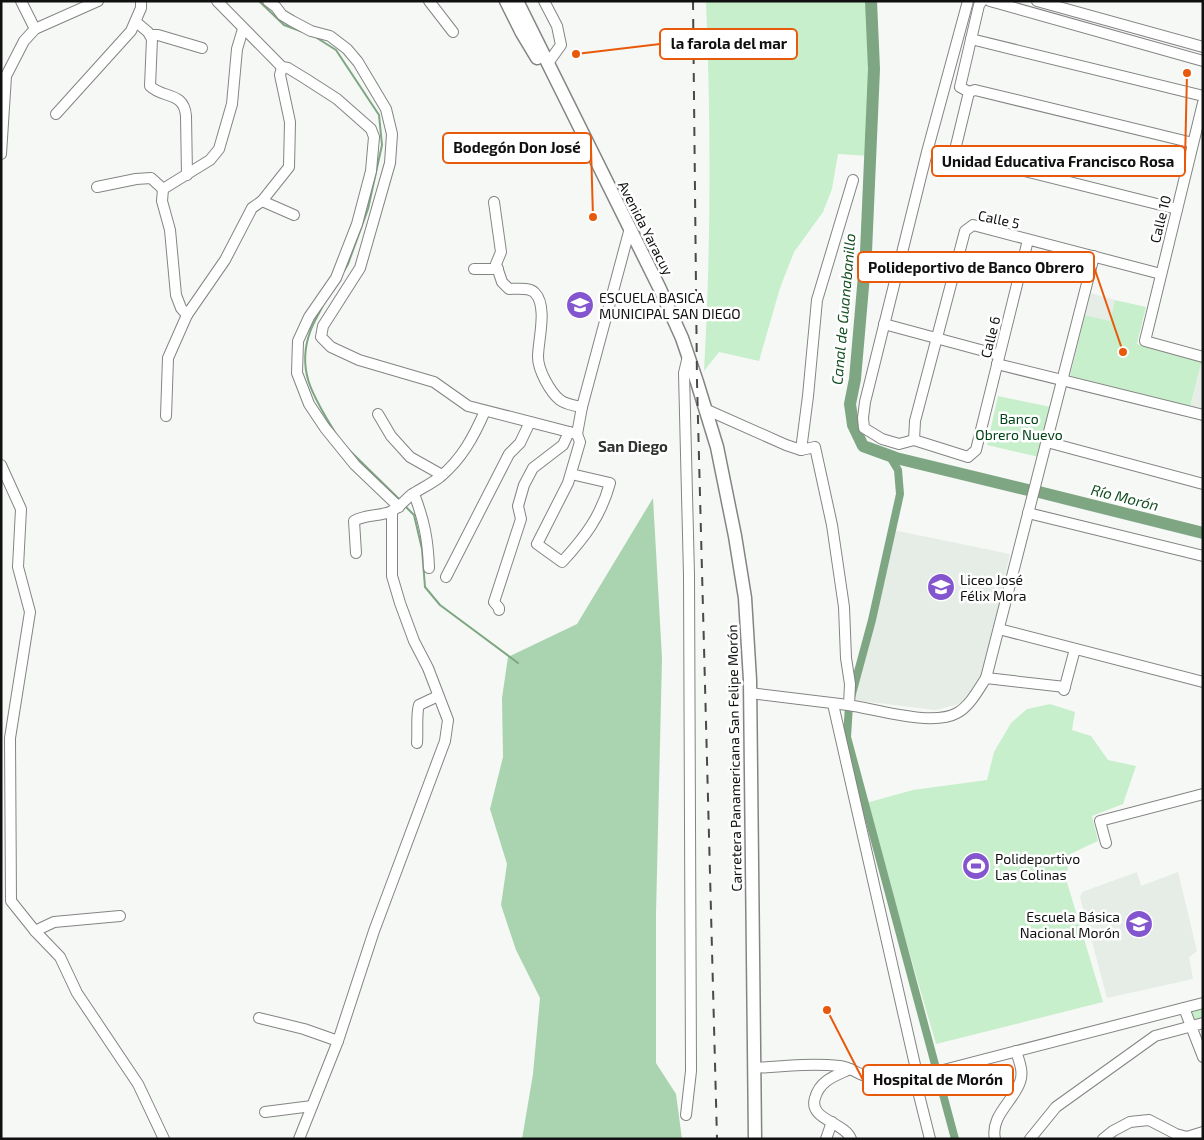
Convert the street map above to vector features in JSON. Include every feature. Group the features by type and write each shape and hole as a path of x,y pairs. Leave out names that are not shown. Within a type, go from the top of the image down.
{"main road":[{"path":"506,1 522,33 574,117"},
{"path":"517,1 574,117"},
{"name":"Avenida Yaracuy","path":"574,117 659,287 698,382"},
{"name":"Carretera Panamericana San Felipe Morón","path":"698,382 717,447 736,536 745,598 750,693 755,1139"}],"street":[{"path":"21,1 35,29"},
{"path":"1,154 6,76 24,41 35,29 98,1"},
{"path":"56,114 131,31 141,8 141,1"},
{"path":"217,1 282,67 294,72 337,99 371,129 374,137 371,171 357,224 336,278 309,317 298,341 297,374 309,404 325,428 355,464 397,508 392,576 411,634 428,668 448,720 445,741 374,931 338,1041 299,1139"},
{"path":"268,1 282,15 311,31 330,36 347,49 358,62 386,109 392,134 390,162 360,268 323,326 321,337 331,347 359,360 434,382 468,406 573,433 580,442 570,474 568,483 537,544 562,562 587,534 606,497 610,483 570,474"},
{"path":"429,1 454,32"},
{"path":"544,1 557,26 561,45 548,63"},
{"path":"914,440 899,444 882,439 864,428 863,418 865,402 929,143 968,1"},
{"path":"982,1 979,5 960,87 969,92 975,90 1193,143"},
{"path":"990,1 1203,61"},
{"path":"1037,1 1203,47"},
{"path":"136,22 151,35 153,42 150,86 179,100 186,112 187,175"},
{"path":"163,189 210,160 219,149 232,104 237,50 243,29"},
{"path":"151,35 158,35 202,48"},
{"path":"971,39 1203,96"},
{"path":"166,416 168,358 187,314 225,260 252,208 262,201 288,167 290,122 280,75 282,67"},
{"path":"969,92 955,150 957,154 1177,209"},
{"name":"Calle 10","path":"1203,103 1200,123 1193,143 1144,341 1203,357"},
{"path":"98,187 136,179 151,178 163,189"},
{"path":"801,450 817,300 853,180"},
{"path":"163,189 162,201 171,236 176,295 181,308 187,314"},
{"path":"262,201 294,215"},
{"path":"494,202 501,252 496,264 502,282 510,289 529,289 535,292 541,305 541,332 538,358 544,379 561,401 582,407"},
{"name":"Calle 5","path":"914,440 915,421 965,231 973,225 1161,274"},
{"path":"499,610 494,602 521,519 518,506 524,484 533,468 563,444 573,433 582,407 630,228"},
{"name":"Calle 6","path":"914,440 968,457 976,450 1028,240"},
{"path":"750,693 849,705 919,718 941,718 957,713 969,703 986,678 1094,256"},
{"path":"474,269 498,269"},
{"path":"884,324 937,338 998,360 1062,379 1203,415"},
{"path":"686,1116 691,1071 689,584 684,373 688,356"},
{"path":"705,409 786,445 801,450 815,447 832,525 844,607 846,658 850,684 849,705"},
{"path":"356,552 354,522 358,518 376,516 397,508 411,495 442,475 458,460 475,435 485,411"},
{"path":"378,414 391,436 410,457 442,475"},
{"path":"446,577 509,454 520,443 530,422"},
{"path":"1047,442 1203,484"},
{"path":"1,465 21,509 18,567 30,612 10,738 11,901 35,931 60,957 77,993 138,1084 164,1139"},
{"path":"411,495 423,519 428,548 428,568"},
{"path":"1028,513 1203,556"},
{"path":"999,629 1203,682"},
{"path":"986,678 1065,688 1075,649"},
{"path":"417,742 417,710 419,705 438,696"},
{"path":"833,704 918,1078 917,1086 930,1139"},
{"path":"1106,843 1100,821 1203,794"},
{"path":"35,931 54,922 120,916"},
{"path":"755,1068 836,1066 850,1069 878,1082 892,1085 906,1083 932,1073 1203,1003"},
{"path":"1184,1008 1203,1057"},
{"path":"259,1018 304,1029 338,1041"},
{"path":"1030,1139 1056,1107 1156,1036 1203,1023"},
{"path":"995,1139 994,1127 1001,1112 1020,1083 1022,1072 1016,1051"},
{"path":"850,1069 828,1079 822,1084 815,1097 815,1108 821,1116 845,1130 851,1139"},
{"path":"265,1112 312,1106"},
{"path":"1102,1139 1130,1122 1139,1120 1149,1120 1176,1134 1187,1137 1203,1132"},
{"path":"826,1139 832,1122"}],"shaded area":[{"path":"1091,293 1115,300 1110,321 1085,315"},
{"path":"1203,361 1203,412 1190,408"},
{"name":"Liceo José Félix Mora","path":"893,530 1010,554 981,682 963,703 935,710 854,700"},
{"name":"Escuela Básica Nacional Morón","path":"1137,872 1141,886 1178,872 1197,951 1189,957 1193,979 1107,998 1080,897 1082,892"}],"green space":[{"path":"706,1 871,1 874,69 870,156 838,154 832,189 823,212 794,252 780,288 759,361 719,352 704,371 710,186"},
{"path":"1115,300 1146,307 1137,344 1202,360 1190,407 1070,376 1085,315 1110,321"},
{"name":"Banco Obrero Nuevo","path":"998,396 1051,407 1039,457 987,445"},
{"path":"653,498 662,658 656,914 656,1063 676,1094 682,1139 522,1139 533,1074 540,998 516,950 501,905 507,864 490,809 503,757 502,698 508,657 577,624"},
{"name":"Polideportivo Las Colinas","path":"1050,704 1075,712 1072,730 1091,736 1108,760 1136,766 1123,804 1092,816 1098,841 1070,854 1066,879 1103,1002 936,1044 866,803 913,790 987,780 994,752 1011,723 1027,709"},
{"path":"1203,1008 1203,1022 1194,1021 1192,1012"}],"waterway":[{"path":"259,1 284,25 303,32"},
{"name":"Canal de Guanabanillo","path":"871,1 874,69 866,252 855,379 850,404 853,425 863,446 896,458 1028,490"},
{"path":"317,38 336,50 379,115 382,145 368,209 344,271"},
{"path":"323,305 310,332 305,361 310,387 337,436"},
{"path":"348,449 400,500"},
{"path":"889,455 898,470 900,494 872,620 849,705 847,737 955,1139"},
{"name":"Río Morón","path":"1039,492 1203,533"},
{"path":"405,506 414,515 422,549 425,587 440,605 518,663"}],"railway":[{"path":"693,1 697,382 717,1139"}],"place":[{"name":"la farola del mar","path":"576,54"},
{"name":"Unidad Educativa Francisco Rosa","path":"1187,73"},
{"name":"Bodegón Don José","path":"593,217"},
{"name":"ESCUELA BASICA MUNICIPAL SAN DIEGO","path":"580,305"},
{"name":"Polideportivo de Banco Obrero","path":"1123,352"},
{"name":"Liceo José Félix Mora","path":"941,587"},
{"name":"Polideportivo Las Colinas","path":"976,866"},
{"name":"Escuela Básica Nacional Morón","path":"1139,924"},
{"name":"Hospital de Morón","path":"827,1010"}],"district":[{"name":"San Diego","path":"633,446"}]}
